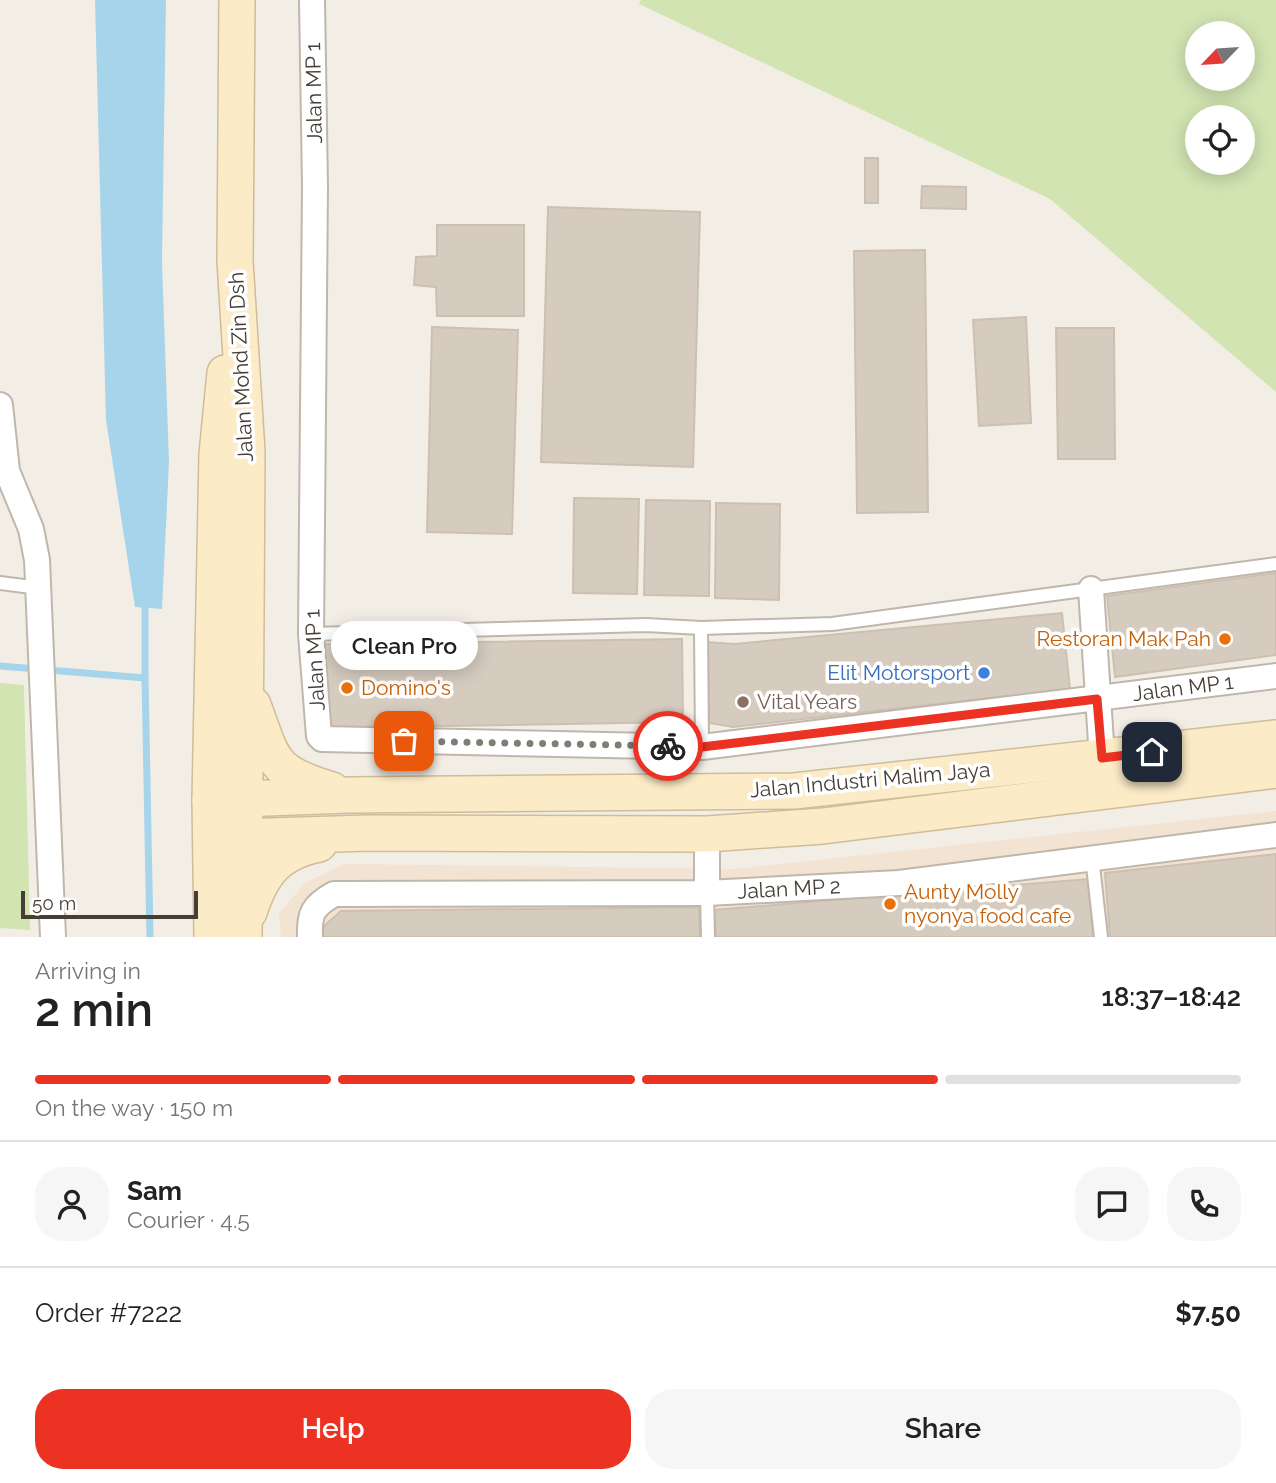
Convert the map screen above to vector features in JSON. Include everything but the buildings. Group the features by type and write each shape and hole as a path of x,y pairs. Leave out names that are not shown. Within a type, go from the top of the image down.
{"main road":[{"path":"235,261 237,0"},
{"name":"Jalan Mohd Zin Dsh","path":"233,934 245,838 247,452 235,261"},
{"name":"Jalan Mohd Zin Dsh","path":"233,934 211,838 209,800 217,454 235,261"},
{"path":"244,678 271,755 282,768 299,780 349,795"},
{"name":"Jalan Industri Malim Jaya","path":"209,800 349,795 794,791 1276,738"},
{"name":"Jalan Industri Malim Jaya","path":"211,838 367,833 707,834 823,826 1276,770"},
{"path":"233,934 267,873 279,860 302,847 367,833"}],"street":[{"name":"Jalan MP 1","path":"312,0 315,200 310,634 322,739 702,747 1276,676"},
{"path":"0,405 7,471 31,529 39,588 53,937"},
{"path":"1091,589 1102,758"},
{"path":"707,834 707,893"},
{"name":"Jalan MP 2","path":"310,928 319,902 334,894 707,893 900,883 1276,835"}],"lane":[{"path":"310,634 646,625 701,628 832,624 1276,564"},
{"path":"0,583 39,588"},
{"path":"701,628 702,747"},
{"path":"1092,857 1101,937"},
{"path":"707,893 708,937"}],"shaded area":[{"path":"1276,811 1276,937 281,937 279,913 306,882 345,864 734,869"}],"green space":[{"path":"641,0 1276,0 1276,392 1050,199 639,4"},
{"path":"0,683 24,685 30,930 0,928"}],"water":[{"path":"95,0 166,0 162,262 169,462 162,609 135,607 106,420"}],"waterway":[{"path":"145,602 145,678"},
{"path":"0,666 145,678 150,937"}],"way so far":[{"path":"404,741 668,746"}],"place":[{"name":"Restoran Mak Pah","path":"1225,639"},
{"name":"Elit Motorsport","path":"984,673"},
{"name":"Domino's","path":"347,688"},
{"name":"Vital Years","path":"743,702"},
{"name":"Clean Pro","path":"404,741"},
{"name":"Aunty Molly nyonya food cafe","path":"890,904"}],"route":[{"path":"668,746 702,747 1097,699 1102,758 1152,752"}]}
